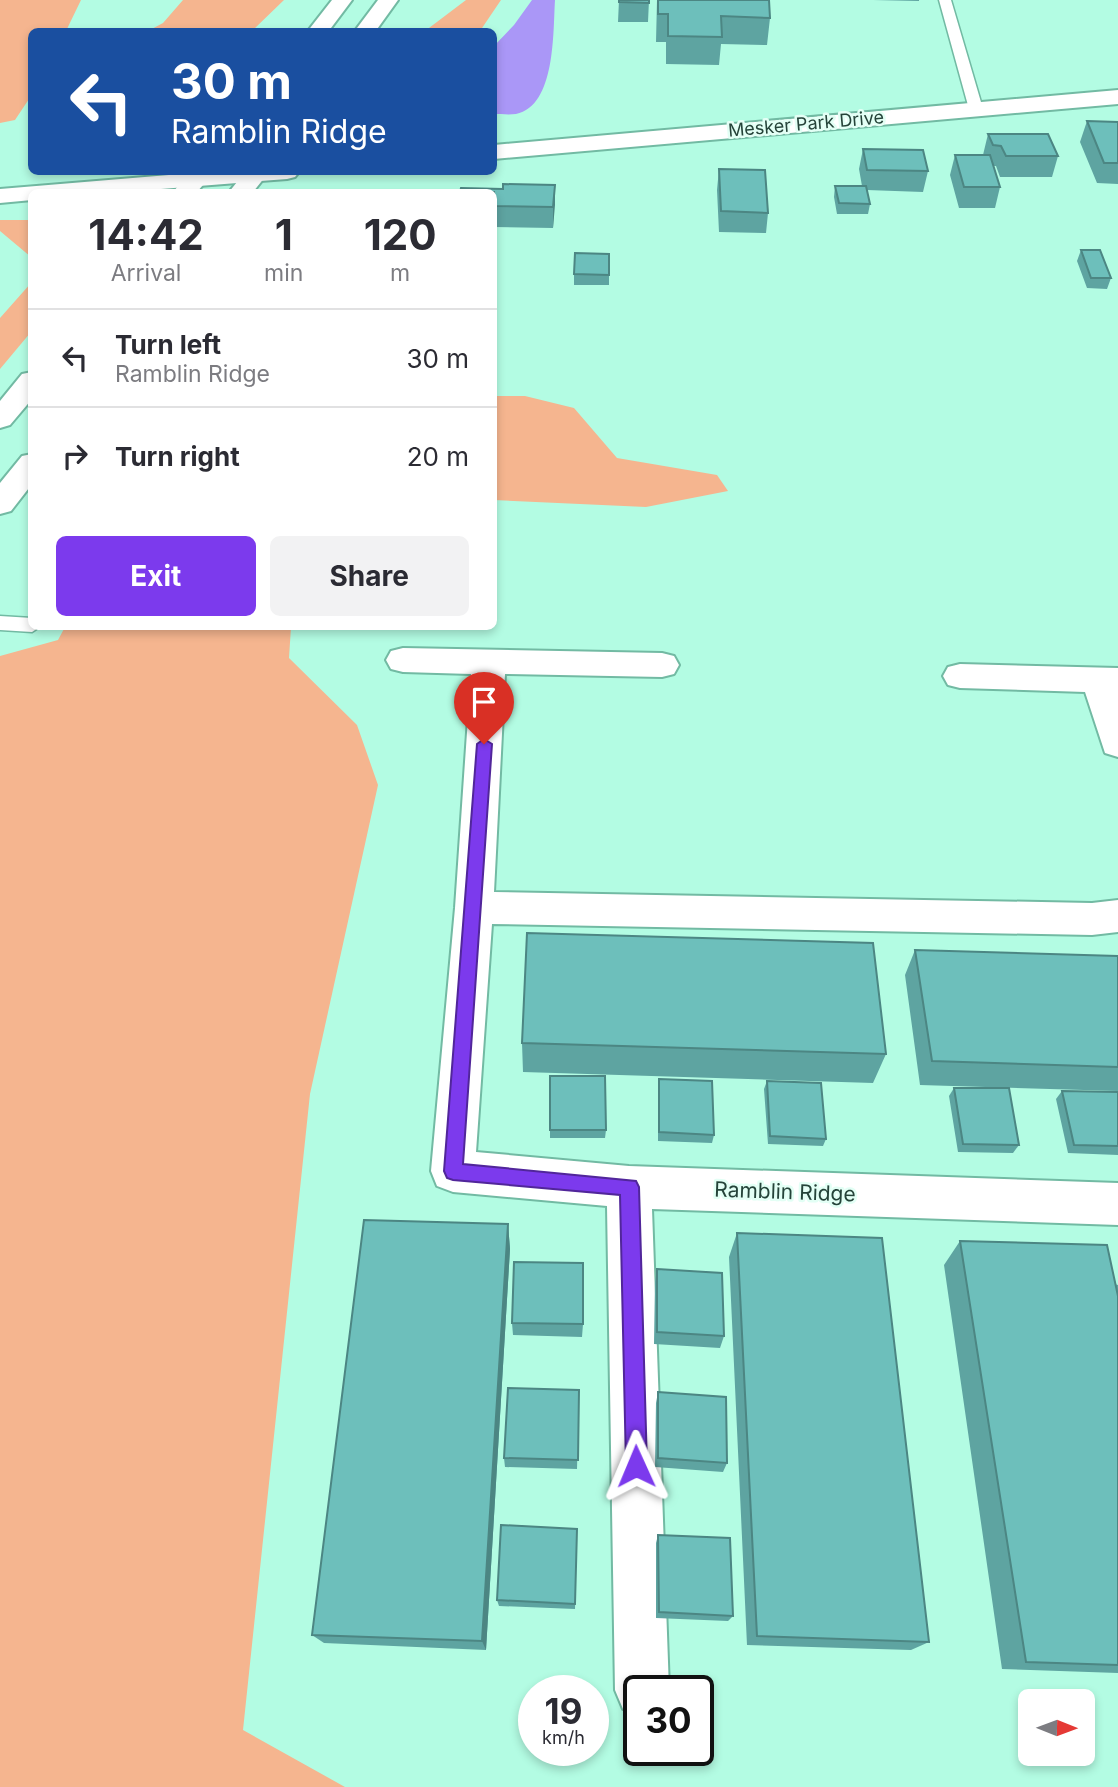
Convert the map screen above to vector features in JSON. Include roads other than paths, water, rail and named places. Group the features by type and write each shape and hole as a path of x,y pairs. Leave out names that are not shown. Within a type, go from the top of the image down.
{"street":[{"path":"320,28 342,0"},
{"path":"367,28 388,0"},
{"name":"Mesker Park Drive","path":"497,152 1118,97"},
{"path":"83,189 251,179 272,175"},
{"path":"0,196 28,193"},
{"path":"0,419 28,385"},
{"path":"0,504 28,468"},
{"path":"403,660 662,665"},
{"path":"489,662 474,908 1092,919 1118,916"},
{"path":"961,676 1108,680 1118,744"},
{"name":"Ramblin Ridge","path":"474,908 453,1171 629,1187 1118,1204"},
{"path":"629,1187 642,1675"}],"lane":[{"path":"945,0 976,109"},
{"path":"0,623 28,625"}]}
